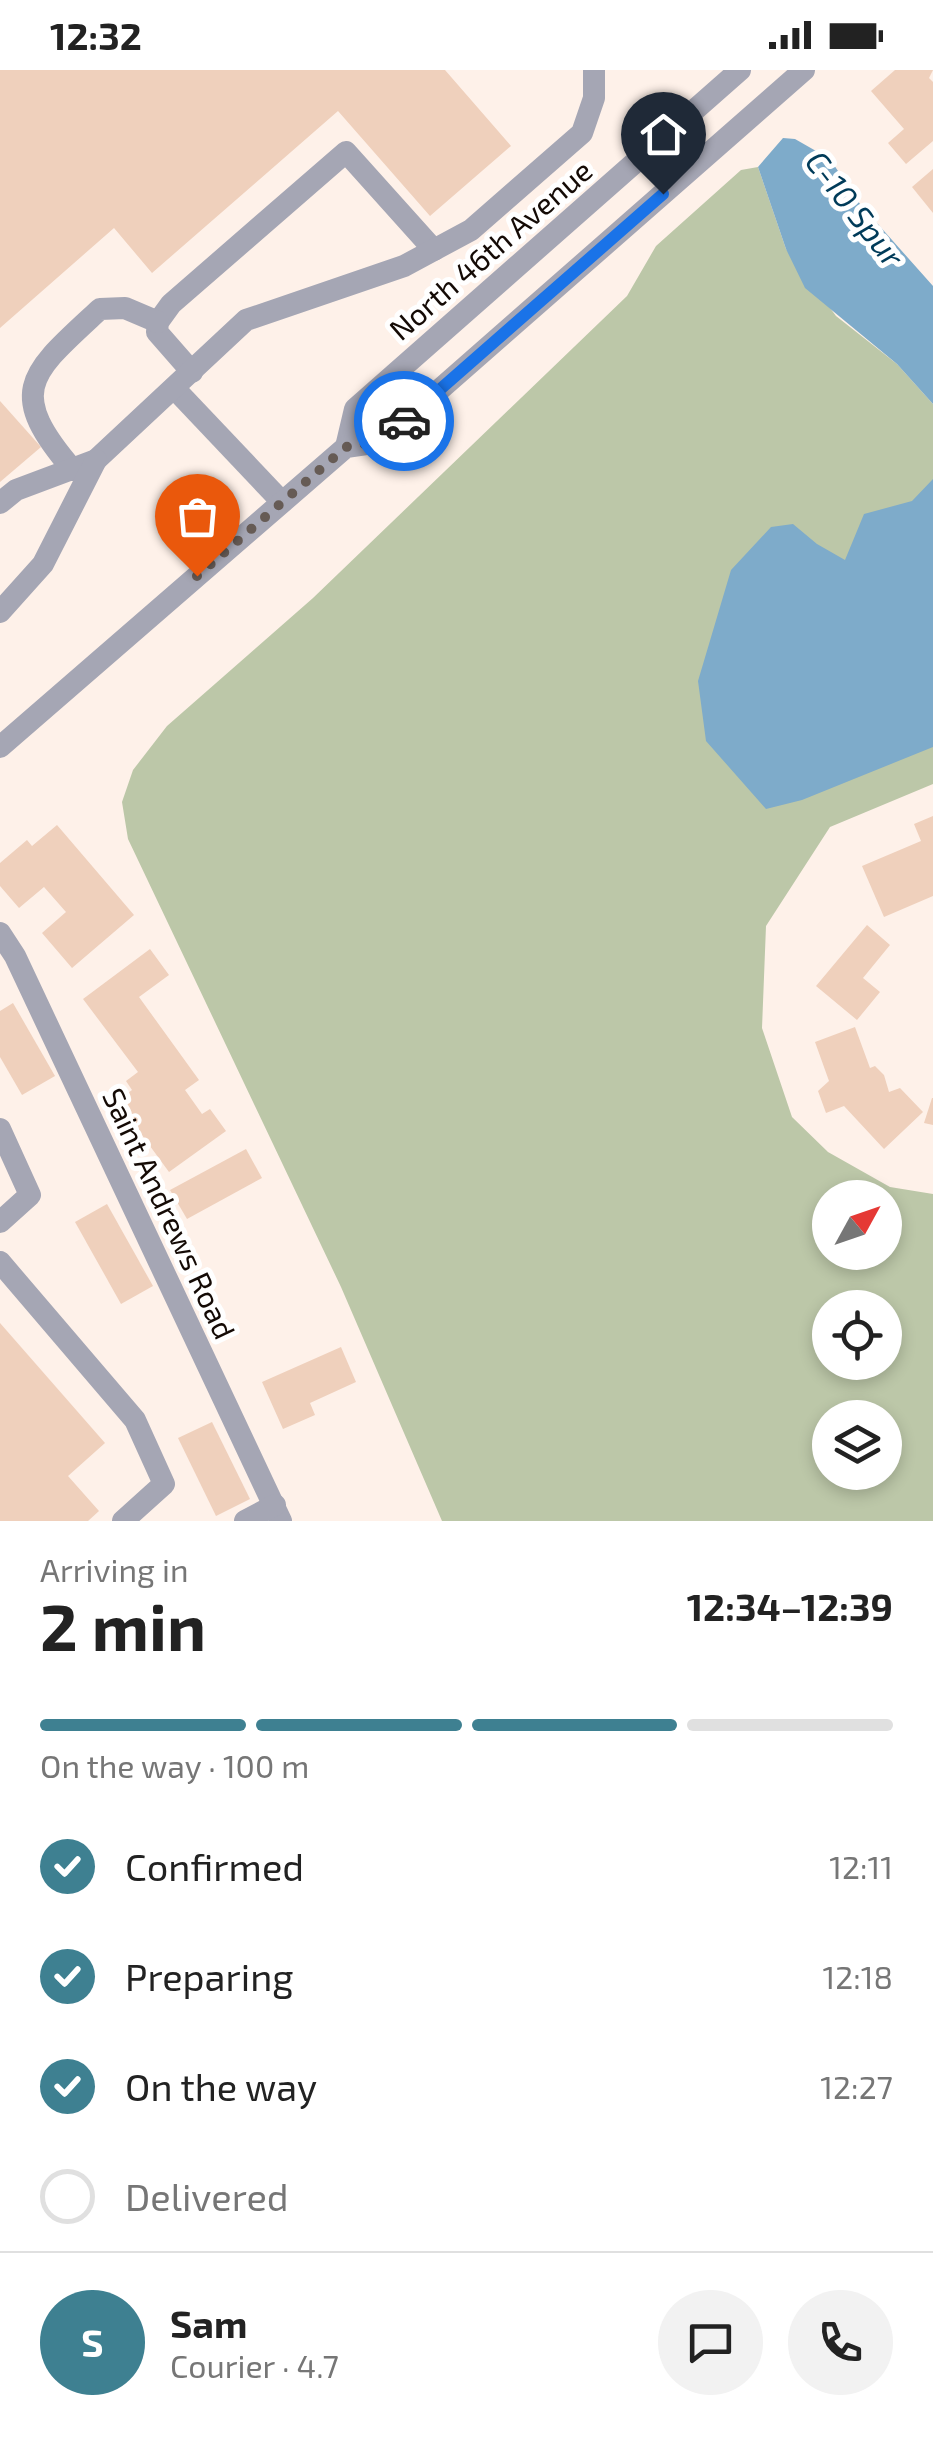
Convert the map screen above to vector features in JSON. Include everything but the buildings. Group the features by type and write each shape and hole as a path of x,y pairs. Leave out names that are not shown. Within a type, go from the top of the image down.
{"street":[{"path":"0,503 16,490 96,460 246,320 404,266 471,230 582,133 594,98 594,70"},
{"name":"North 46th Avenue","path":"346,447 355,409 740,70"},
{"name":"North 46th Avenue","path":"0,746 346,447 380,442 804,70"},
{"path":"282,502 183,380 157,332 158,322 171,304 346,152 434,250"},
{"path":"73,470 54,447 31,407 31,390 43,366 100,310 126,308 158,322"},
{"path":"0,612 43,564 96,460"},
{"name":"Saint Andrews Road","path":"0,933 16,956 278,1513"},
{"path":"0,1129 30,1195 0,1222"},
{"path":"0,1262 136,1420 164,1484 123,1521"},
{"path":"245,1521 278,1513"}],"green space":[{"path":"758,167 786,249 836,316 897,364 933,404 933,784 830,827 766,926 762,1028 792,1117 828,1152 878,1180 812,1180 812,1270 902,1270 902,1189 933,1194 933,1521 442,1521 341,1287 128,839 122,802 133,770 167,726 313,598 627,296 656,246 741,170"}],"water":[{"name":"C-10 Spur","path":"783,138 795,139 830,159 860,204 933,286 933,404 897,364 805,288 786,249 758,167"},
{"path":"933,479 933,747 802,800 766,809 706,741 698,681 731,570 771,527 793,524 845,560 864,514 912,501"}],"way so far":[{"path":"197,576 346,447 380,442 404,421"}],"route":[{"path":"404,421 663,194"}]}
